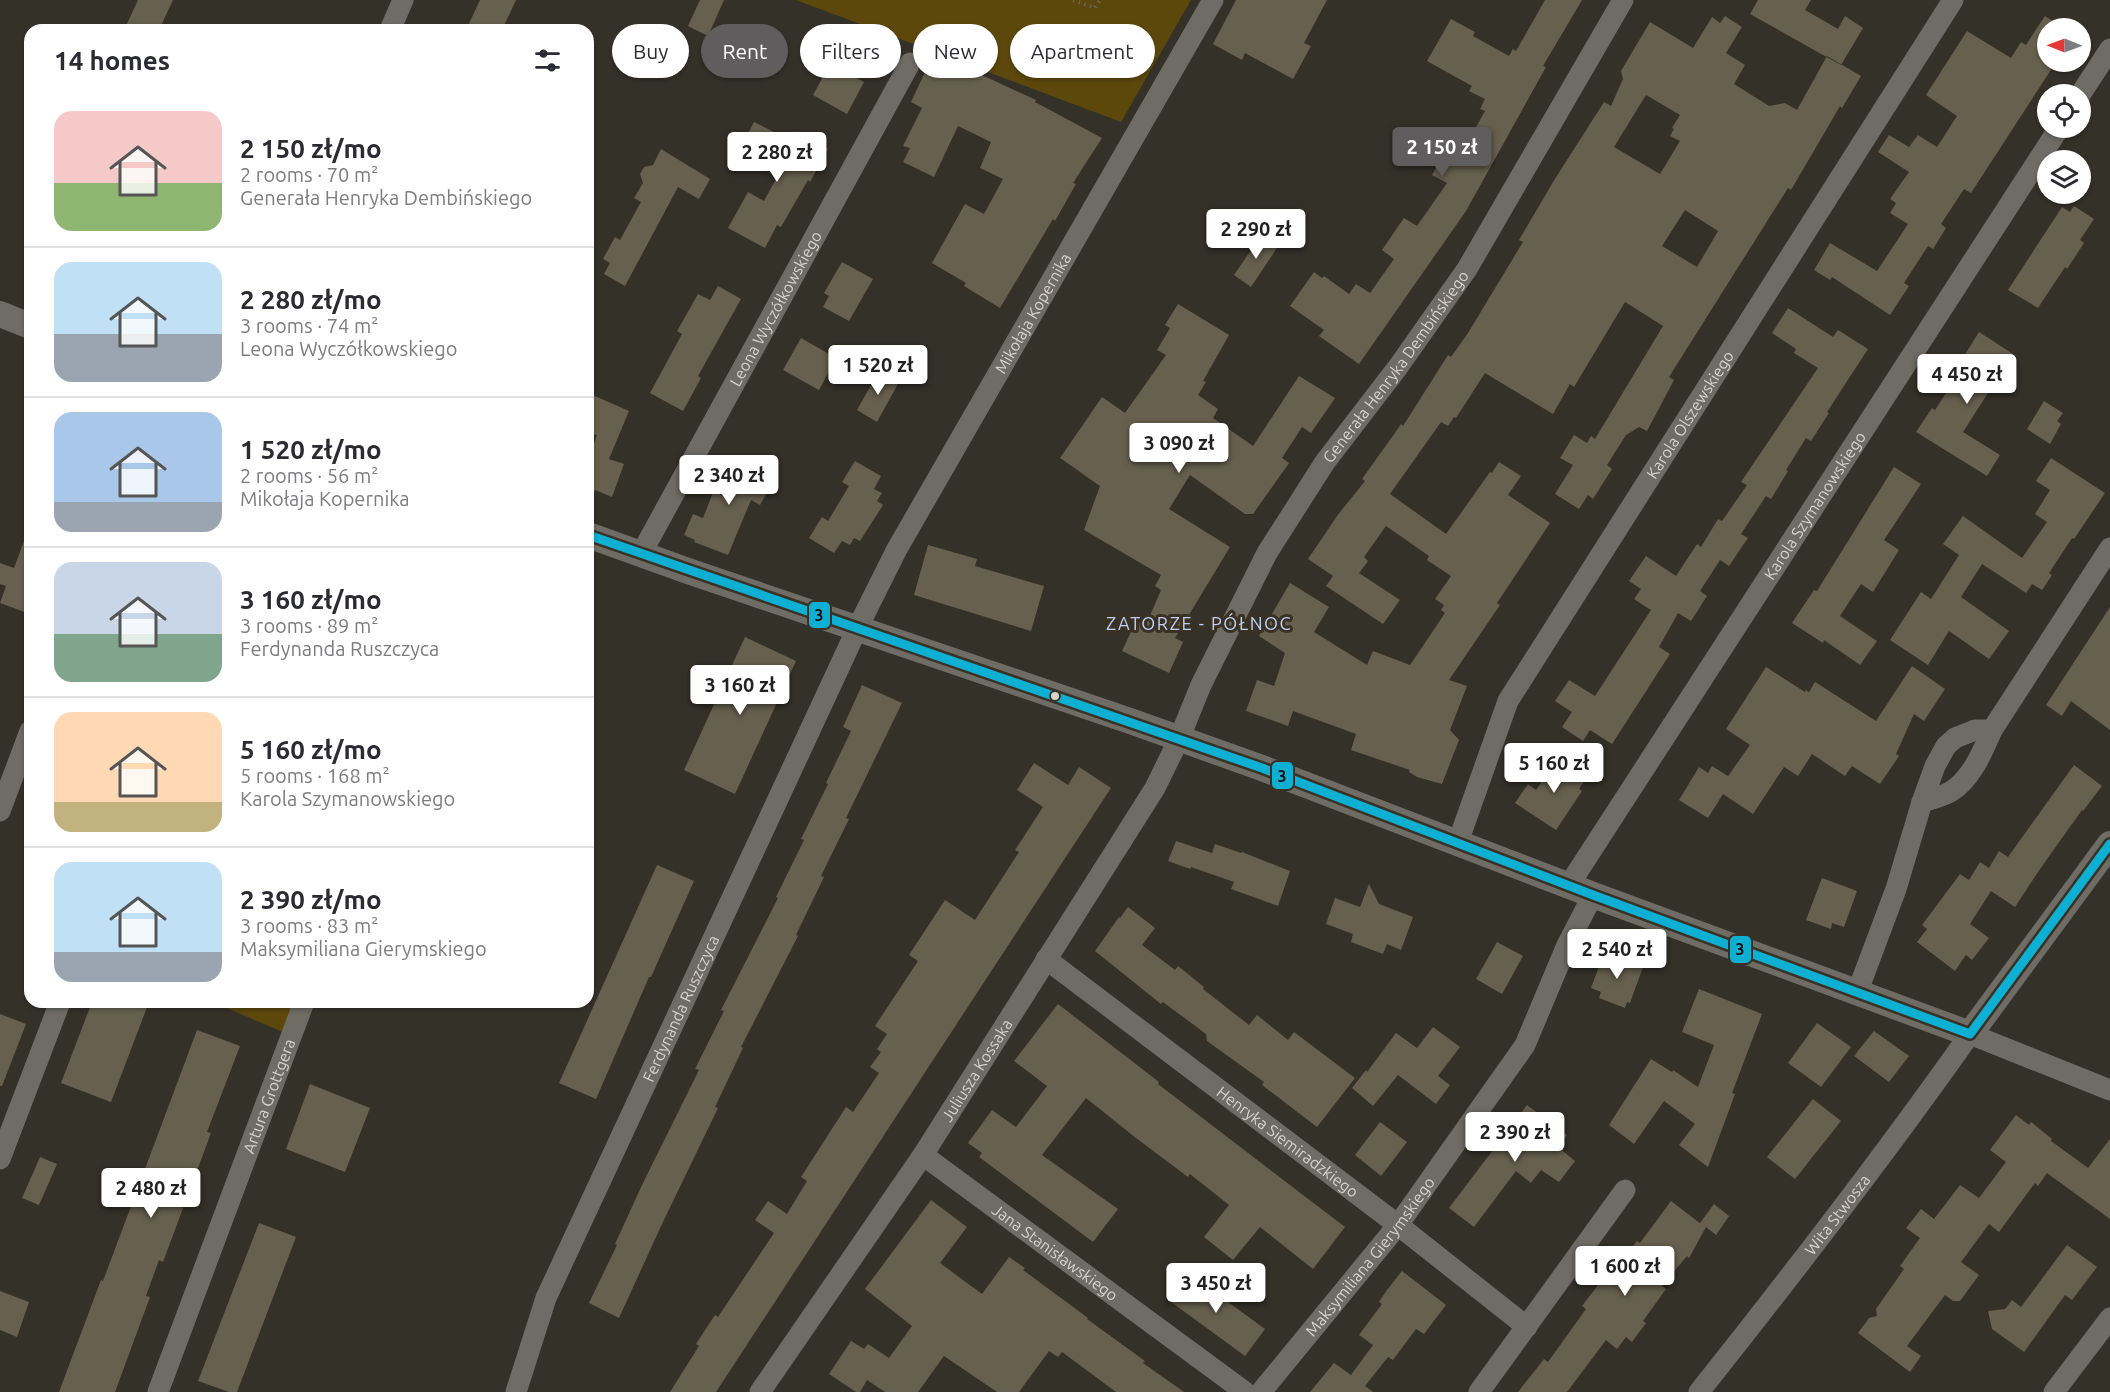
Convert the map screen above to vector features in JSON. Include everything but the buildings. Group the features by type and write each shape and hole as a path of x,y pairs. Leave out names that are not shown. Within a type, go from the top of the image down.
{"street":[{"path":"393,24 404,0"},
{"name":"Mikołaja Kopernika","path":"857,629 897,549 1213,0"},
{"name":"Generała Henryka Dembińskiego","path":"1179,739 1201,685 1267,553 1325,462 1398,367 1467,269 1623,0"},
{"name":"Karola Olszewskiego","path":"1458,842 1508,701 1953,0"},
{"path":"2087,84 2110,49"},
{"name":"Leona Wyczółkowskiego","path":"641,554 910,63"},
{"name":"Karola Szymanowskiego","path":"1569,885 2053,138"},
{"path":"0,314 24,324"},
{"path":"594,537 1133,722 1970,1034 2110,1090"},
{"path":"1922,802 1939,797 1959,785 1980,758 1992,730 2110,548"},
{"name":"Ferdynanda Ruszczyca","path":"516,1392 546,1298 857,629"},
{"path":"1857,993 1896,889 1935,766 1946,746 1964,733 1974,730 1992,730"},
{"name":"Juliusza Kossaka","path":"760,1392 923,1155 1155,788 1179,739"},
{"path":"0,811 24,747"},
{"path":"1970,1034 2110,844"},
{"name":"Maksymiliana Gierymskiego","path":"1261,1392 1398,1225 1525,1045 1567,945 1593,895"},
{"name":"Henryka Siemiradzkiego","path":"1046,959 1398,1225 1527,1327"},
{"path":"0,1159 58,1008"},
{"name":"Artura Grottgera","path":"158,1392 302,1008"},
{"name":"Wita Stwosza","path":"1699,1392 1908,1123 1970,1034"},
{"name":"Jana Stanisławskiego","path":"923,1155 1245,1392"},
{"path":"1479,1392 1625,1190"},
{"path":"2054,1392 2110,1318"}],"path":[{"path":"1073,0 1095,8 1100,0"}],"shaded area":[{"path":"796,0 1191,0 1155,63 1155,24 1010,24 1010,78 1146,78 1121,122 998,76 998,24 913,24 913,44 901,39 901,24 860,24"},
{"path":"227,1008 302,1008 292,1036"}],"transit line":[{"name":"3","path":"594,537 1262,768 1593,895 1970,1034"},
{"name":"3","path":"1970,1034 2110,844"}],"district":[{"name":"ZATORZE - PÓŁNOC","path":"1199,624"}]}
